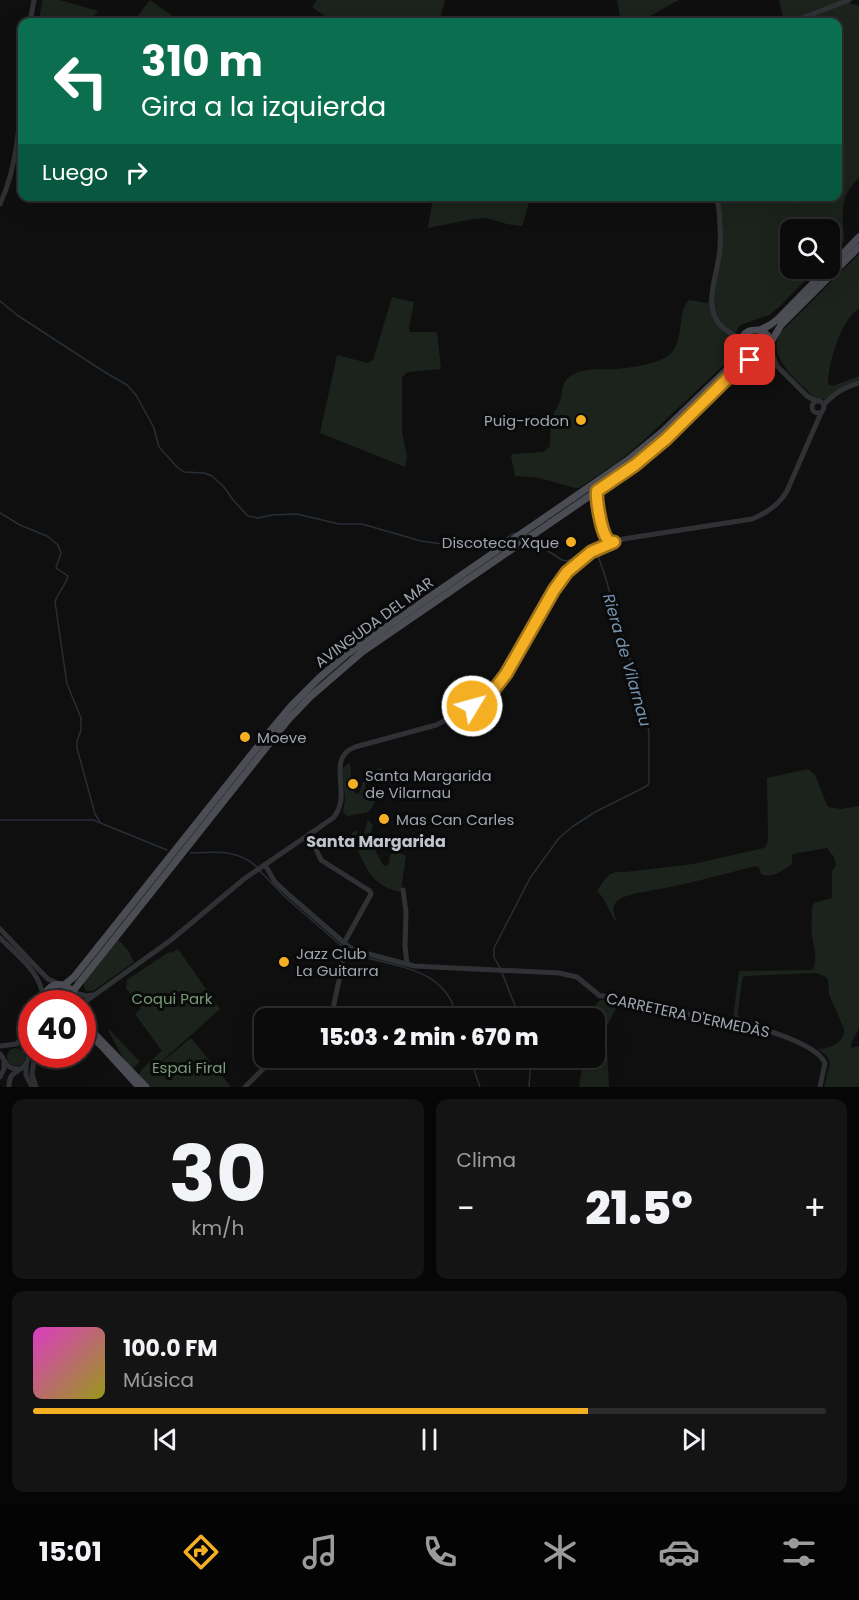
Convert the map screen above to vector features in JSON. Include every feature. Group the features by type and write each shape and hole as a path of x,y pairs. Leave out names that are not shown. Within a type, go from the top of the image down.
{"main road":[{"path":"840,257 859,237"},
{"path":"771,342 781,326 859,247"},
{"path":"760,330 778,319 818,279"},
{"path":"751,330 760,330 767,334 771,342 771,351 761,361 750,360 742,353 741,345 751,330"},
{"name":"AVINGUDA DEL MAR","path":"79,976 266,736 318,678 367,640 628,460 662,432 734,363 741,345"},
{"name":"AVINGUDA DEL MAR","path":"79,976 288,720 310,697 362,652 635,465 658,446 739,367 750,360"},
{"path":"47,990 79,976"},
{"path":"74,990 79,976"},
{"path":"62,985 70,990"},
{"path":"96,1035 146,1087"},
{"path":"96,1041 139,1087"}],"street":[{"path":"31,18 34,0"},
{"path":"803,18 849,0"},
{"path":"0,204 9,183 18,128"},
{"path":"718,201 721,215 720,249 711,301 716,319 741,345"},
{"path":"731,333 747,333"},
{"path":"771,351 777,366 814,404 813,411 821,413"},
{"path":"761,361 777,366"},
{"path":"96,993 171,940 254,872 333,818 338,813 342,796 340,766 345,752 355,747 436,725 461,713 496,688 554,590 564,575 582,558 614,542 752,519 771,510 787,491 824,410 824,404 834,395 859,382"},
{"path":"814,404 820,402 824,404"},
{"path":"597,491 597,502 605,536 609,541 614,542"},
{"path":"582,501 591,499 597,502"},
{"path":"599,548 605,536"},
{"path":"309,834 321,860 370,891 346,945 333,1008"},
{"name":"CARRETERA D'ERMEDÀS","path":"263,866 289,896 346,945 357,951 425,967 571,975 577,977 600,996 613,996 638,1005 774,1032 802,1045 824,1060 820,1087"},
{"path":"403,890 406,912 407,964"},
{"path":"0,929 42,973 53,982 62,985"},
{"path":"0,938 33,973 42,990"},
{"path":"0,1077 4,1069 5,1050 18,1042"},
{"path":"96,1042 101,1046"},
{"path":"0,1046 18,1046"},
{"path":"3,1058 11,1068 19,1069"},
{"path":"26,1068 26,1074 34,1087"},
{"path":"31,1068 34,1087"},
{"path":"245,1087 264,1068"},
{"path":"9,1087 11,1076 19,1069"}],"green space":[{"path":"42,0 60,0 98,11 92,18 40,18"},
{"path":"150,0 175,18 138,18"},
{"path":"317,0 445,0 440,18 328,18 312,7"},
{"path":"617,0 679,0 646,18 620,18"},
{"path":"779,0 840,0 859,6 859,178 848,192 843,207 844,241 840,245 840,219 780,219 780,279 807,279 769,315 740,325 730,343 730,355 725,364 642,442 579,488 539,478 515,476 511,456 513,454 543,452 550,446 552,418 567,379 584,370 628,368 664,358 669,355 677,343 683,312 689,300 708,303 716,263 717,201 842,201 842,18 783,18"},
{"path":"432,201 527,201 528,207 522,226 486,218 428,228"},
{"path":"859,254 859,309 852,314 841,332 830,366 828,384 833,386 859,376 859,380 826,399 817,400 780,359 777,340 782,331 834,279 840,279 840,273"},
{"path":"392,297 414,302 410,332 437,332 441,369 409,372 402,378 402,431 407,456 405,467 320,433 337,355 368,363 373,360"},
{"path":"756,335 764,338 767,346 764,354 756,357 748,354 745,346 748,338"},
{"path":"741,357 746,361 645,454 453,588 312,693 76,983 73,981 283,719 309,692 371,640 630,462"},
{"path":"349,763 352,786 356,794 360,792 364,780 369,775 379,768 382,769 365,785 368,796 374,793 375,802 369,812 347,816 343,812 345,799 342,769"},
{"path":"808,769 815,775 828,807 841,809 859,806 859,1029 851,1048 859,1046 859,1087 824,1087 830,1063 827,1056 818,1049 836,1044 844,1034 829,994 826,977 817,973 744,976 738,1013 744,1020 733,1018 739,971 813,969 815,957 812,907 814,903 832,898 832,871 836,866 834,857 827,848 792,855 792,864 773,875 761,874 759,867 756,866 624,897 614,906 615,921 597,891 605,879 615,872 693,864 764,848 768,839 767,778"},
{"path":"368,819 373,826 371,837 374,847 384,866 389,863 392,854 398,853 406,856 399,892 380,884 374,878 364,864 352,837 352,833 356,830 358,835 364,834"},
{"path":"118,940 128,950 134,962 94,990 85,990 84,982"},
{"name":"Coqui Park","path":"178,949 220,1009 145,1076 191,1038 231,1087 149,1087 138,1075 162,1051 135,1014 141,1009 126,988 127,980 169,952"},
{"path":"600,1000 616,1000 619,1003 605,1030 605,1008 594,1008"},
{"path":"108,1030 140,1062 132,1069 126,1063"},
{"path":"605,1044 607,1046 609,1087 579,1087 582,1068 605,1068"},
{"path":"18,1049 18,1065 16,1066 10,1063 7,1057 10,1051"}],"waterway":[{"path":"0,301 17,315 127,385 136,395 154,428 159,447 177,467 184,472 204,473 212,476 248,516 258,518 297,514 339,524 362,524 421,541 463,547 503,541 517,533"},
{"path":"0,513 20,525 47,536 58,545 61,553 56,568 68,576 55,602 67,684 81,718 77,748 95,814 100,822"},
{"name":"Riera de Vilarnau","path":"531,545 567,561 593,548"},
{"name":"Riera de Vilarnau","path":"500,968 494,957 494,948 530,878 559,838 595,812 643,788 649,782 647,720 597,553"},
{"path":"0,820 93,820 167,850"},
{"path":"190,853 234,854 257,867"},
{"path":"260,871 286,898 344,948"},
{"path":"348,952 414,971 429,978 441,987 451,1000 454,1008"},
{"name":"Riera de Vilarnau","path":"502,973 516,1008"},
{"path":"473,1068 480,1087"},
{"name":"Riera de Vilarnau","path":"529,1087 530,1068"}],"place":[{"name":"Puig-rodon","path":"581,420"},
{"name":"Discoteca Xque","path":"571,542"},
{"name":"Moeve","path":"245,737"},
{"name":"Santa Margarida de Vilarnau","path":"353,784"},
{"name":"Mas Can Carles","path":"384,819"},
{"name":"Jazz Club La Guitarra","path":"284,962"}],"district":[{"name":"Santa Margarida","path":"376,841"}],"route":[{"path":"472,706 493,691 506,674 554,590 567,572 591,552 614,542 609,541 605,536 597,502 597,491 635,465 666,439 739,367 750,360"}],"park label":[{"name":"Espai Firal","path":"189,1067"}]}
